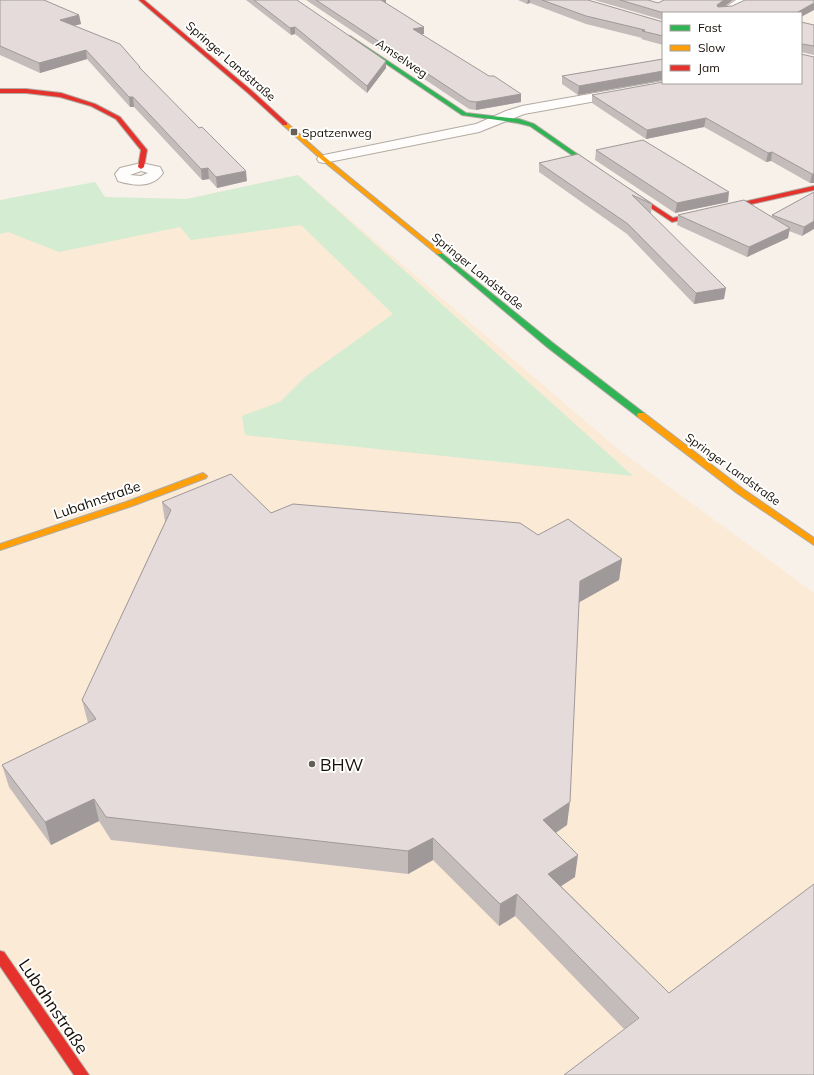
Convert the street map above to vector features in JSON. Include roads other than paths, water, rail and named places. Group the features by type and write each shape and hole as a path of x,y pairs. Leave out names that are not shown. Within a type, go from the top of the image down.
{"street":[{"name":"Springer Landstraße","path":"141,0 250,92 324,159 550,345 740,491 814,542"},
{"path":"725,12 736,6 742,0"},
{"name":"Amselweg","path":"341,31 464,114 502,118 532,125 608,177"},
{"path":"324,159 479,128 490,125 510,113 522,110 668,84"},
{"path":"0,91 26,90 61,95 93,105 118,118 144,150 140,167"},
{"path":"621,186 672,220 814,188"},
{"name":"Lubahnstraße","path":"0,547 129,504 202,476"},
{"name":"Lubahnstraße","path":"0,956 82,1075"}],"place":[{"name":"Spatzenweg","path":"294,132"},
{"name":"BHW","path":"312,764"}]}
